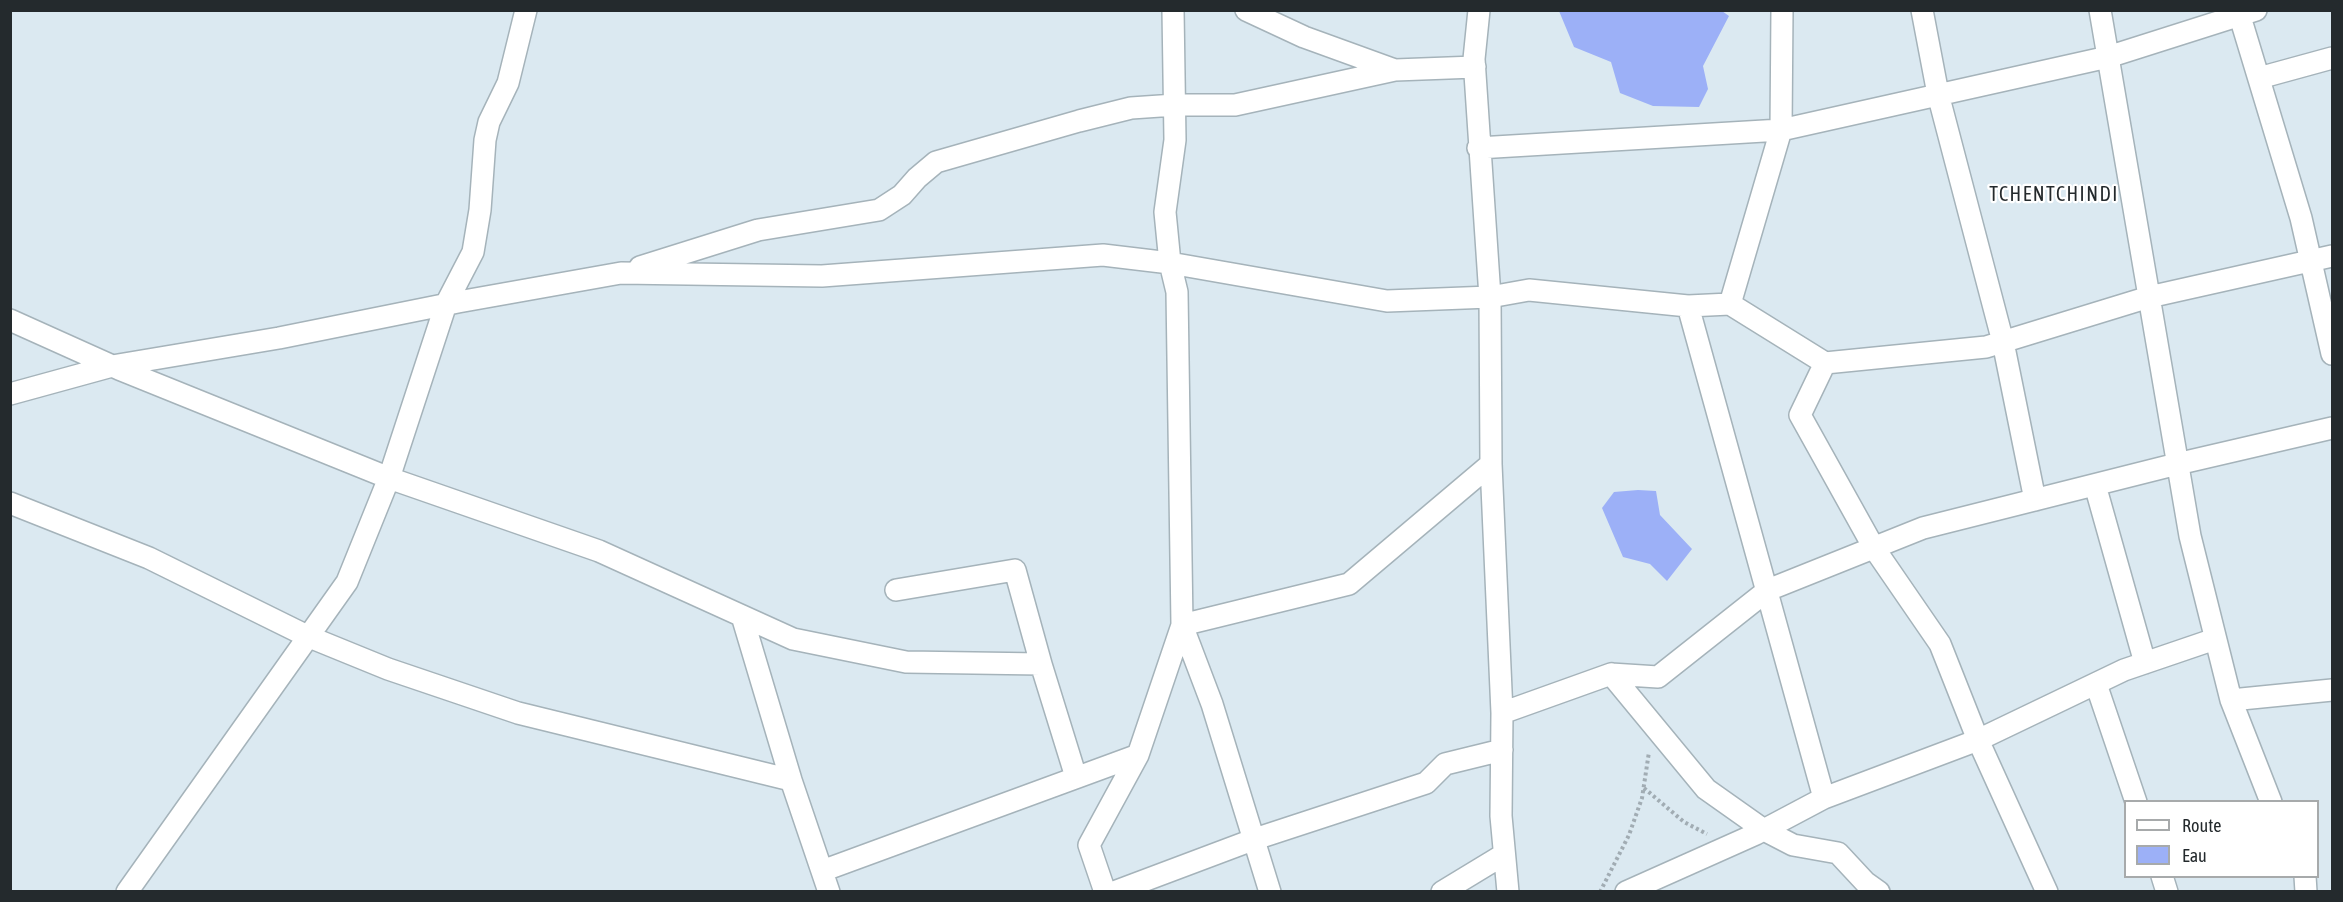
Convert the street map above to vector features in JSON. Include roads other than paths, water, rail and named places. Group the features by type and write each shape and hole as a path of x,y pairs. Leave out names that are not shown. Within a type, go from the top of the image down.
{"street":[{"path":"127,891 347,582 389,478 446,304 472,252 480,210 485,140 489,122 508,82 526,10"},
{"path":"1105,891 1089,845 1138,755 1182,625 1177,292 1170,263 1165,212 1175,140 1173,10"},
{"path":"1246,10 1304,38 1395,70"},
{"path":"1479,10 1475,67 1478,148 1490,297 1491,464 1502,713 1503,855 1508,891"},
{"path":"1730,304 1781,130 1782,10"},
{"path":"1922,10 1938,94 2003,342 2035,500"},
{"path":"2100,10 2190,536 2231,700 2271,800"},
{"path":"1478,148 1781,130 2108,57 2245,12 2259,78 2301,218 2332,354"},
{"path":"2259,78 2332,58"},
{"path":"10,394 112,366 279,338 446,304 621,273 758,230 879,210 902,195 936,162 1131,108 1235,105 1395,70 1475,67"},
{"path":"621,273 822,276 1103,255 1170,263 1387,301 1490,297 1529,291 1688,306 1730,304 1826,363 1986,347 2149,297 2332,256"},
{"path":"1688,306 1824,798"},
{"path":"10,320 112,366 389,478 599,551 793,639 906,662 1041,664"},
{"path":"1826,363 1800,415 1874,548 1940,644 1978,740 2047,891"},
{"path":"1502,713 1611,674 1658,677 1768,590 1923,528 2095,484 2332,428"},
{"path":"1182,625 1349,584 1491,464"},
{"path":"2095,484 2145,663"},
{"path":"10,503 149,558 307,636 388,669 518,713 791,780"},
{"path":"896,590 1015,570 1076,777"},
{"path":"742,616 791,780 829,891"},
{"path":"1182,625 1212,704 1270,891"},
{"path":"1626,891 1764,830 1824,798 1978,740 2145,663 2216,639"},
{"path":"1611,674 1707,789 1764,830 1793,845 1838,853 1865,882 1879,891"},
{"path":"2097,684 2136,800"},
{"path":"2231,700 2332,690"},
{"path":"1114,891 1255,839 1426,783 1445,764 1502,750"},
{"path":"822,871 1138,755"},
{"path":"1442,891 1503,855"}],"water":[{"path":"1559,11 1722,11 1729,16 1703,66 1708,89 1699,107 1653,106 1620,93 1611,62 1574,47"},
{"path":"1656,491 1660,515 1692,549 1667,581 1650,564 1623,557 1602,508 1614,492"}],"district":[{"name":"TCHENTCHINDI","path":"2054,195"}]}
